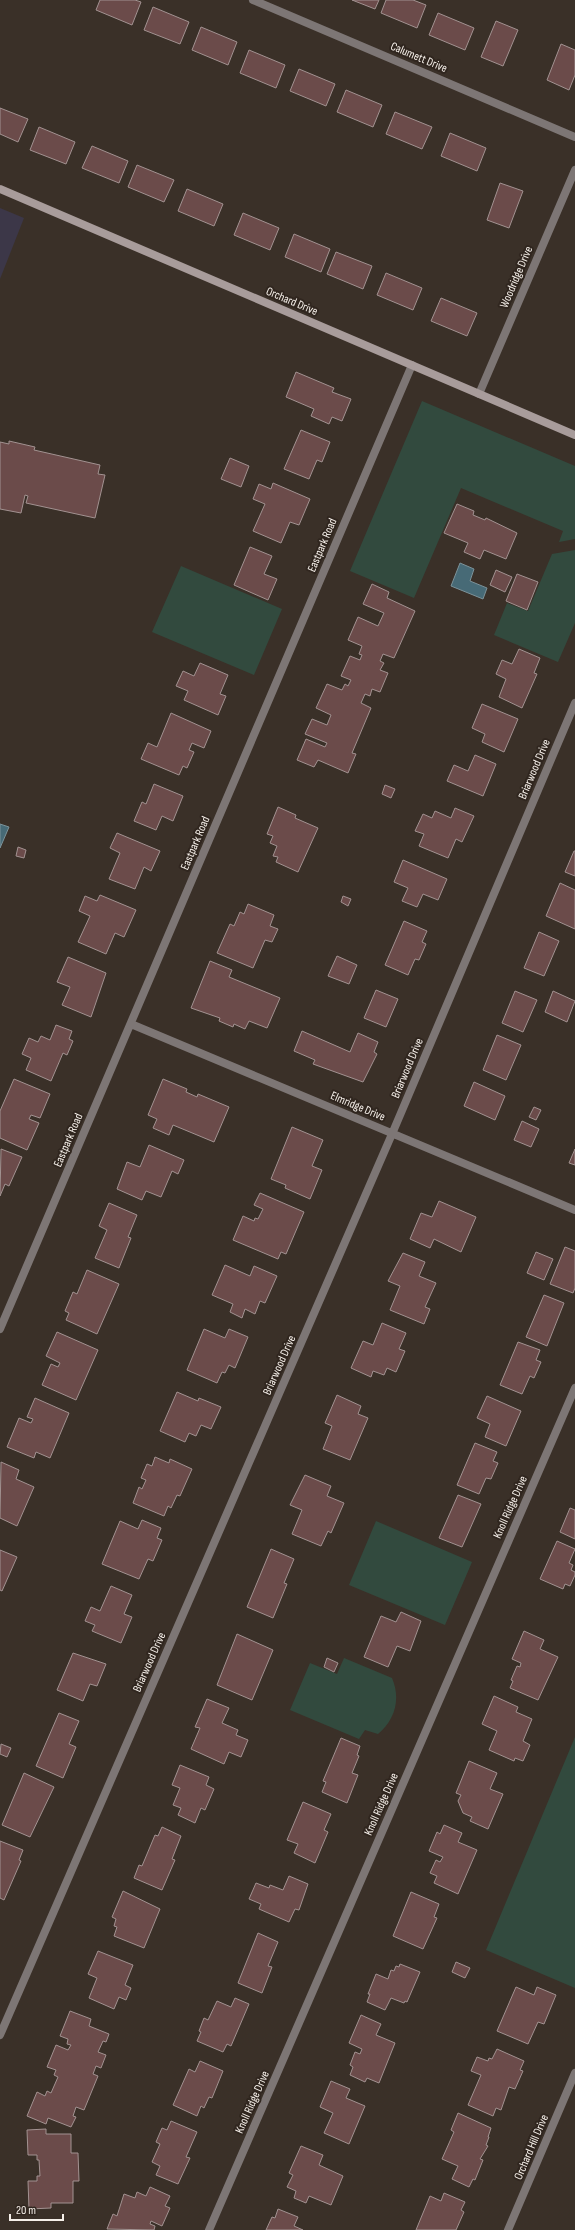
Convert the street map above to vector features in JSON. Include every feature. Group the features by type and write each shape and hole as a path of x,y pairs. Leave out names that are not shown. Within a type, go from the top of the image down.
{"street":[{"name":"Calumett Drive","path":"253,0 575,137"},
{"name":"Woodridge Drive","path":"479,394 575,170"},
{"name":"Orchard Drive","path":"0,189 575,435"},
{"name":"Eastpark Road","path":"0,1329 412,365"},
{"name":"Briarwood Drive","path":"0,2035 392,1134 575,703"},
{"name":"Elmridge Drive","path":"131,1024 575,1210"},
{"name":"Knoll Ridge Drive","path":"209,2230 575,1388"},
{"name":"Orchard Hill Drive","path":"508,2230 575,2073"}],"shaded area":[{"path":"0,208 24,218 0,279"}],"green space":[{"path":"422,401 575,466 575,539 559,542 563,531 461,488 414,598 350,571"},
{"path":"575,550 575,623 558,662 494,635 507,603 528,611 552,554"},
{"path":"181,566 282,609 254,675 152,632"},
{"path":"376,1521 472,1562 445,1625 349,1585"},
{"path":"344,1658 392,1678 396,1694 395,1709 389,1722 378,1734 365,1730 359,1739 290,1710 310,1663 337,1674"},
{"path":"575,1737 575,1988 486,1950"}],"water":[{"path":"460,563 474,569 470,581 487,588 483,599 451,586"},
{"path":"0,824 9,827 0,848"}],"building":[{"path":"100,0 135,0 141,2 132,25 96,10"},
{"path":"352,0 379,0 375,9"},
{"path":"386,0 413,0 426,5 417,28 381,13"},
{"path":"153,7 189,22 180,44 144,30"},
{"path":"438,13 474,28 465,50 429,35"},
{"path":"496,21 518,30 503,66 481,57"},
{"path":"201,27 237,42 228,65 192,50"},
{"path":"561,44 575,50 575,75 569,90 547,80"},
{"path":"249,50 285,65 276,88 240,73"},
{"path":"299,69 335,84 326,106 290,91"},
{"path":"346,90 382,105 373,127 337,112"},
{"path":"0,108 28,119 18,142 0,134"},
{"path":"395,112 432,127 422,149 386,134"},
{"path":"39,127 75,142 66,164 30,150"},
{"path":"450,133 486,148 477,171 441,156"},
{"path":"92,146 128,161 119,183 82,168"},
{"path":"137,165 174,180 164,202 128,187"},
{"path":"500,183 523,191 509,228 487,220"},
{"path":"187,189 223,204 214,226 178,211"},
{"path":"243,213 279,228 270,250 234,235"},
{"path":"294,234 330,249 321,272 285,257"},
{"path":"336,252 372,266 363,289 327,274"},
{"path":"386,273 422,288 413,310 377,295"},
{"path":"441,298 477,313 467,336 431,321"},
{"path":"296,372 334,388 332,392 351,399 342,421 332,417 329,424 311,416 314,409 286,397"},
{"path":"301,430 330,442 322,462 317,460 309,479 284,469"},
{"path":"9,441 35,447 34,450 100,465 98,474 105,475 95,518 26,503 28,496 25,495 21,513 0,509 0,442 9,444"},
{"path":"230,458 249,466 241,487 221,479"},
{"path":"273,483 310,499 299,525 290,522 281,543 253,531 265,504 253,499 259,484 271,489"},
{"path":"457,504 474,511 473,515 485,520 486,518 517,533 506,559 484,550 480,559 464,552 468,543 444,533"},
{"path":"250,547 272,556 264,574 277,579 268,600 234,585"},
{"path":"496,570 512,577 505,592 490,585"},
{"path":"517,574 538,582 527,610 506,601"},
{"path":"372,584 389,592 387,598 415,611 394,658 383,654 380,661 384,663 380,670 388,673 380,692 372,689 370,696 365,694 361,703 371,708 352,753 356,754 348,773 318,760 314,767 297,760 306,739 325,747 327,743 305,734 312,719 327,725 331,715 316,708 327,684 342,690 345,684 348,686 351,680 341,676 350,656 360,660 362,655 359,654 362,646 348,640 358,617 378,626 384,613 363,604"},
{"path":"519,649 540,658 534,673 537,674 522,708 499,697 506,679 496,674 502,660 512,664"},
{"path":"200,663 228,675 220,694 226,696 218,715 184,700 188,691 176,686 183,671 194,676"},
{"path":"482,704 518,719 504,752 482,742 485,734 472,728"},
{"path":"171,713 211,731 204,748 192,743 189,750 194,752 187,768 183,766 179,775 141,759 148,743 157,747"},
{"path":"475,755 496,764 483,796 447,781 454,765 468,771"},
{"path":"154,784 183,796 173,821 162,816 156,830 134,821 142,802 146,804"},
{"path":"385,785 395,789 391,798 382,794"},
{"path":"278,807 296,815 295,818 318,828 298,872 276,862 278,857 273,856 277,846 270,843 273,836 267,834"},
{"path":"455,808 474,816 462,842 456,839 448,858 419,846 424,834 415,831 423,814 432,818 435,811 451,818"},
{"path":"117,833 160,851 151,871 144,867 135,889 109,879 120,853 110,848"},
{"path":"18,847 26,850 24,858 16,856"},
{"path":"575,851 575,876 565,872"},
{"path":"403,860 447,879 438,900 423,894 417,907 402,901 408,888 394,882"},
{"path":"560,883 575,890 575,929 546,916"},
{"path":"100,895 136,910 124,937 115,933 106,954 78,942 90,916 79,911 85,896 97,901"},
{"path":"343,896 351,899 348,906 341,902"},
{"path":"248,904 274,915 270,926 278,929 272,942 265,940 253,968 217,953 230,924 234,926 240,912 244,914"},
{"path":"404,921 427,931 422,942 426,944 419,960 415,959 408,975 385,965"},
{"path":"539,932 559,941 544,976 524,968"},
{"path":"337,956 357,965 349,984 328,976"},
{"path":"68,957 106,973 91,1017 62,1005 70,987 57,982"},
{"path":"210,961 232,970 229,977 280,998 267,1028 249,1021 245,1029 234,1024 233,1027 219,1021 220,1018 191,1008"},
{"path":"376,990 398,999 386,1027 364,1018"},
{"path":"515,991 537,1000 523,1032 502,1023"},
{"path":"553,991 575,1001 567,1022 545,1012"},
{"path":"56,1025 72,1031 69,1039 73,1041 67,1055 63,1053 51,1081 26,1070 31,1058 22,1054 29,1038 38,1042 41,1036 50,1040"},
{"path":"302,1031 350,1052 358,1033 378,1042 374,1052 377,1054 363,1082 313,1064 315,1060 294,1051"},
{"path":"497,1035 521,1045 506,1080 483,1070"},
{"path":"14,1079 50,1094 40,1118 31,1115 29,1119 39,1123 27,1150 0,1138 0,1111"},
{"path":"163,1079 187,1089 186,1092 197,1097 198,1094 229,1107 214,1142 173,1125 169,1135 153,1128 157,1119 148,1115"},
{"path":"474,1082 505,1096 495,1120 464,1106"},
{"path":"534,1107 541,1110 536,1120 529,1117"},
{"path":"522,1121 539,1129 531,1147 514,1140"},
{"path":"292,1127 323,1140 312,1166 322,1170 310,1199 285,1188 286,1185 271,1179"},
{"path":"149,1145 184,1160 178,1174 172,1171 161,1197 146,1191 142,1200 117,1189 127,1162 140,1167"},
{"path":"1,1149 22,1157 9,1186 5,1184 0,1196"},
{"path":"575,1149 575,1165 569,1163"},
{"path":"260,1193 304,1212 286,1254 281,1252 278,1259 233,1240 243,1216 254,1221 255,1218 258,1219 263,1209 254,1205"},
{"path":"439,1201 476,1217 461,1252 434,1239 430,1248 410,1239 421,1213 432,1217"},
{"path":"109,1203 137,1215 128,1237 131,1238 119,1268 95,1258 107,1230 99,1226"},
{"path":"565,1247 575,1251 575,1288 573,1293 550,1284"},
{"path":"536,1252 553,1259 544,1280 527,1273"},
{"path":"403,1253 425,1262 419,1276 436,1283 425,1307 430,1309 424,1324 390,1310 400,1286 388,1281"},
{"path":"225,1265 250,1276 254,1266 277,1276 265,1303 260,1301 255,1314 245,1309 242,1318 230,1312 233,1304 212,1295"},
{"path":"87,1270 119,1284 97,1334 66,1320 69,1313 65,1311 73,1292 77,1294"},
{"path":"544,1295 564,1303 547,1346 526,1337"},
{"path":"382,1323 406,1333 399,1349 405,1351 396,1372 387,1368 384,1375 373,1371 371,1377 351,1368 363,1341 373,1345"},
{"path":"204,1329 225,1338 229,1329 248,1337 235,1368 229,1365 225,1373 222,1372 217,1383 187,1370"},
{"path":"57,1332 98,1350 76,1400 42,1385 51,1364 58,1367 60,1363 46,1356"},
{"path":"518,1342 540,1350 536,1360 541,1362 534,1378 530,1376 522,1394 500,1385"},
{"path":"177,1392 198,1401 199,1398 221,1407 211,1429 201,1425 196,1436 189,1433 185,1442 160,1431"},
{"path":"337,1395 361,1406 358,1414 368,1418 350,1460 323,1449 332,1426 325,1423"},
{"path":"487,1396 521,1411 506,1446 485,1437 490,1424 477,1418"},
{"path":"35,1398 69,1413 50,1458 36,1452 34,1458 7,1447 19,1418 31,1423 33,1419 27,1417"},
{"path":"475,1443 497,1452 493,1461 498,1463 491,1479 486,1478 479,1494 457,1485"},
{"path":"155,1457 169,1463 170,1459 192,1469 180,1496 177,1495 171,1508 168,1506 164,1516 133,1503 139,1487 142,1489 146,1480 141,1478 147,1464 152,1466"},
{"path":"1,1462 19,1470 16,1479 34,1487 17,1526 0,1518"},
{"path":"305,1475 331,1486 327,1496 344,1503 331,1533 328,1531 321,1546 292,1534 302,1510 290,1505"},
{"path":"458,1495 481,1504 462,1547 439,1538"},
{"path":"570,1508 575,1510 575,1539 560,1532"},
{"path":"142,1520 161,1528 157,1538 162,1540 153,1561 148,1559 139,1579 102,1564 120,1521 138,1529"},
{"path":"557,1541 575,1549 569,1563 573,1565 571,1570 575,1572 575,1575 570,1586 565,1584 563,1589 540,1579"},
{"path":"271,1549 294,1559 284,1583 287,1584 273,1618 247,1607"},
{"path":"0,1550 17,1557 2,1591 0,1590"},
{"path":"111,1586 132,1595 124,1614 132,1617 121,1643 92,1631 95,1625 85,1621 91,1607 100,1611"},
{"path":"401,1612 421,1621 410,1651 397,1646 388,1667 364,1657 381,1616 396,1622"},
{"path":"524,1631 544,1640 540,1649 558,1657 538,1700 510,1688 513,1681 511,1680 517,1666 520,1667 521,1663 512,1659"},
{"path":"237,1634 273,1650 252,1700 217,1685"},
{"path":"73,1653 106,1664 97,1686 90,1684 83,1701 57,1690"},
{"path":"327,1658 338,1663 334,1672 324,1667"},
{"path":"494,1696 518,1707 516,1712 532,1719 523,1741 530,1745 523,1761 515,1758 514,1761 489,1750 497,1731 482,1724"},
{"path":"207,1699 229,1708 222,1723 238,1730 236,1735 248,1740 241,1757 229,1752 224,1764 191,1749 200,1728 195,1727"},
{"path":"59,1713 79,1721 69,1744 76,1747 63,1778 36,1766"},
{"path":"341,1738 360,1746 357,1755 359,1756 352,1773 358,1775 347,1803 322,1792 326,1782 323,1781"},
{"path":"1,1744 11,1748 7,1757 0,1754"},
{"path":"469,1761 497,1773 490,1789 503,1794 488,1829 470,1821 472,1817 463,1813 458,1801 461,1795 456,1793"},
{"path":"180,1765 209,1777 206,1785 214,1789 205,1810 201,1808 195,1823 178,1815 181,1808 173,1805 180,1788 172,1785"},
{"path":"24,1773 54,1787 30,1837 2,1825"},
{"path":"303,1802 331,1814 324,1830 328,1832 315,1863 294,1853 298,1844 287,1840"},
{"path":"444,1825 462,1833 458,1842 477,1850 458,1894 434,1883 437,1876 430,1873 436,1860 440,1862 443,1857 429,1851 437,1832 440,1834"},
{"path":"162,1827 181,1836 172,1859 175,1860 162,1890 134,1878 139,1865 142,1866 155,1835 158,1836"},
{"path":"0,1841 23,1850 19,1860 21,1861 4,1900 0,1898"},
{"path":"289,1876 308,1884 299,1910 295,1909 289,1922 259,1909 261,1904 249,1899 256,1883 269,1888 270,1885 283,1890"},
{"path":"123,1891 160,1909 144,1948 114,1936 117,1927 114,1926 116,1919 112,1917"},
{"path":"411,1892 439,1904 434,1917 437,1918 423,1949 393,1936"},
{"path":"258,1933 278,1942 268,1966 272,1967 262,1993 238,1983"},
{"path":"98,1951 133,1965 125,1985 131,1988 126,2000 119,1997 114,2009 89,1998 97,1978 88,1974"},
{"path":"456,1962 470,1968 465,1978 452,1972"},
{"path":"400,1964 420,1972 407,2002 405,2001 404,2003 391,1998 385,2010 367,2002 370,1994 368,1994 376,1974 388,1979 391,1970 394,1971 396,1966 399,1967"},
{"path":"516,1987 534,1995 537,1987 556,1995 544,2024 538,2022 528,2044 497,2031"},
{"path":"235,1998 249,2004 231,2046 227,2044 223,2052 197,2041 201,2032 199,2031 204,2018 208,2020 217,2001 231,2007"},
{"path":"70,2011 91,2019 89,2026 109,2034 106,2042 103,2041 98,2052 106,2055 101,2068 96,2066 93,2074 98,2076 84,2110 76,2107 73,2116 76,2117 71,2127 48,2118 46,2124 27,2116 37,2092 45,2096 47,2091 51,2093 58,2077 54,2075 56,2070 47,2067 56,2045 68,2050 71,2045 67,2044 68,2039 60,2036"},
{"path":"361,2015 381,2024 376,2035 395,2043 379,2083 367,2078 365,2082 350,2075 353,2067 350,2065 355,2052 360,2054 362,2049 349,2043"},
{"path":"497,2049 524,2061 520,2070 523,2071 515,2089 509,2087 501,2110 496,2108 493,2116 468,2105 481,2075 471,2071 477,2057 488,2061 489,2058 492,2059"},
{"path":"200,2061 223,2071 212,2098 209,2097 204,2108 201,2106 197,2116 173,2105 189,2069 195,2072"},
{"path":"331,2081 350,2089 346,2098 365,2106 349,2144 324,2133 333,2113 320,2107"},
{"path":"458,2113 491,2128 486,2145 488,2146 480,2159 483,2160 475,2180 473,2179 469,2187 452,2179 458,2166 442,2159 454,2132 451,2130"},
{"path":"171,2121 197,2132 186,2157 190,2158 178,2184 156,2175 160,2166 152,2162 160,2144 156,2142 162,2128 167,2130"},
{"path":"46,2129 46,2134 71,2134 71,2153 78,2153 79,2181 73,2181 73,2203 51,2203 51,2208 29,2209 28,2181 37,2181 37,2176 40,2176 39,2160 37,2160 37,2155 28,2155 27,2130"},
{"path":"301,2146 323,2155 319,2165 343,2176 331,2205 309,2196 306,2203 294,2198 296,2191 287,2187 293,2175 289,2173"},
{"path":"150,2187 170,2196 165,2206 170,2208 162,2226 151,2221 150,2224 155,2226 154,2230 107,2229 113,2214 117,2216 124,2194 135,2198 137,2192 146,2196"},
{"path":"444,2193 465,2202 461,2210 464,2212 456,2230 416,2230 430,2196 441,2201"},
{"path":"278,2209 298,2217 294,2226 303,2230 266,2230 272,2217 275,2218"}]}
